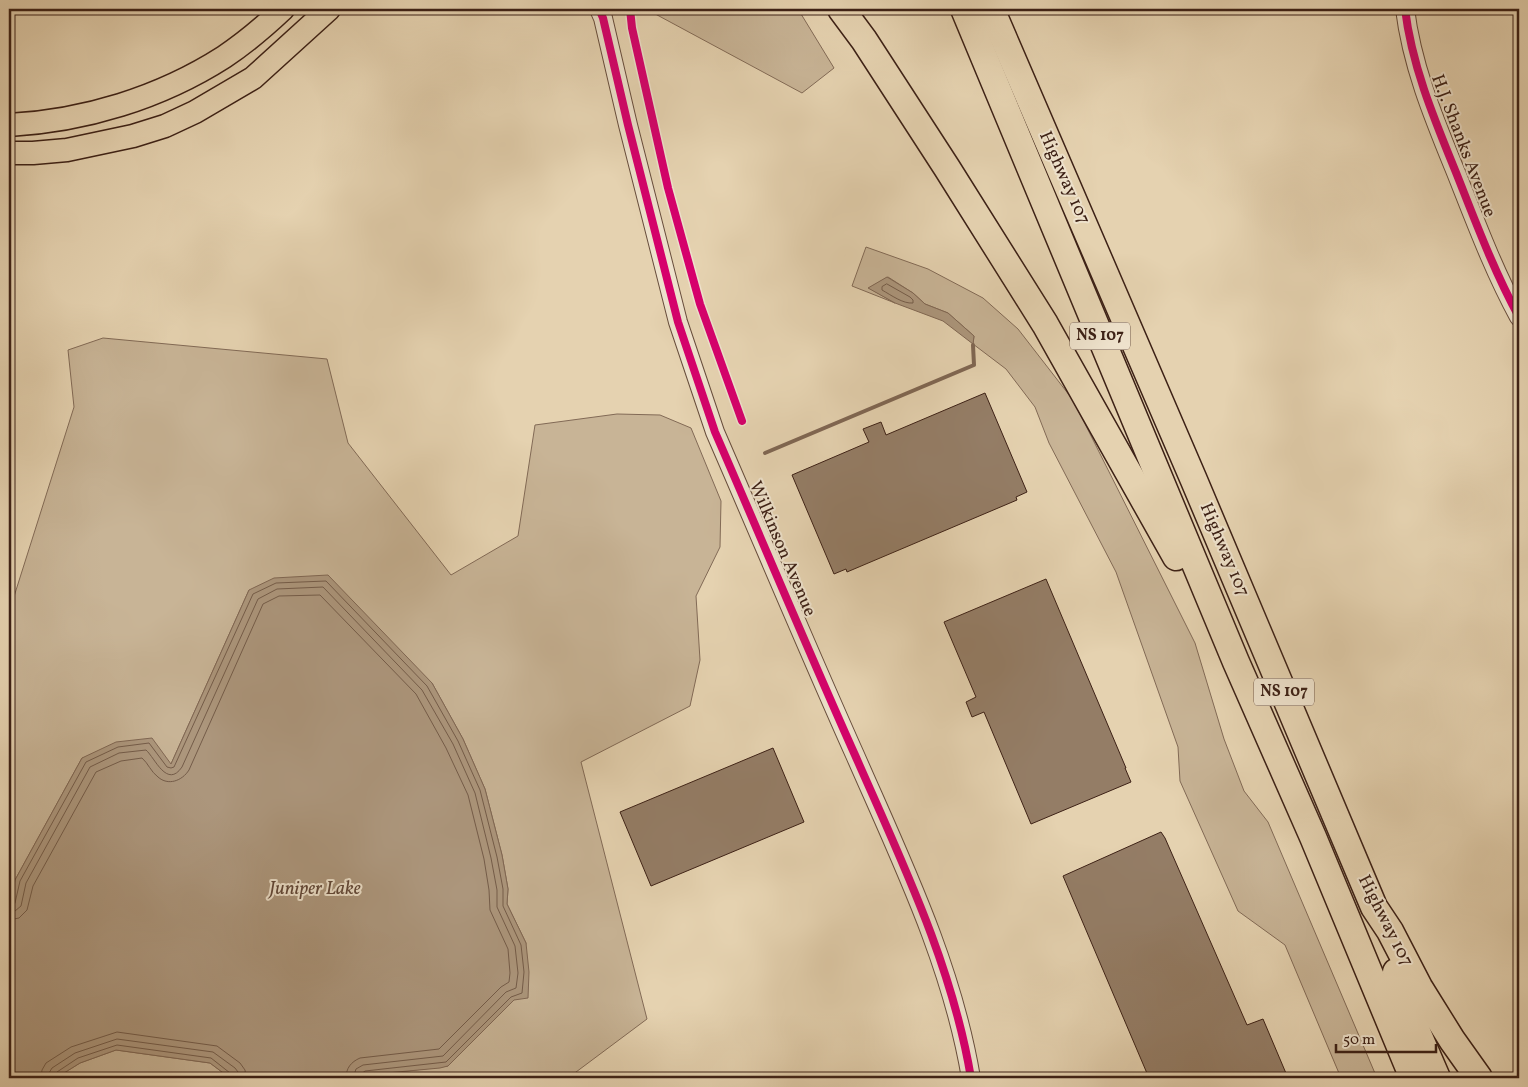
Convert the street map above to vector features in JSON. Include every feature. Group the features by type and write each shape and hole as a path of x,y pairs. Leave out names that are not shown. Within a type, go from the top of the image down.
{"highway":[{"path":"841,9 864,40 947,168 1045,324 1236,662"},
{"name":"Highway 107","path":"964,9 1236,662 1313,838 1413,1078"},
{"name":"Highway 107","path":"991,9 1197,487 1374,907 1390,931 1419,987 1452,1040 1479,1078"},
{"path":"1374,907 1418,1034 1437,1078"}],"main road":[{"path":"9,125 49,121 98,111 121,105 165,88 225,56 283,9"},
{"path":"9,153 33,153 84,147 133,136 165,126 195,112 253,78 329,9"}],"street":[{"name":"H.J. Shanks Avenue","path":"1405,9 1416,61 1430,109 1502,284 1519,317"},
{"name":"Wilkinson Avenue","path":"603,12 625,116 678,322 715,432 914,891 942,962 965,1042 972,1078"}],"shaded area":[{"path":"646,9 798,9 834,68 802,93"},
{"path":"866,247 928,269 983,298 1018,329 1073,400 1195,643 1224,739 1244,791 1268,822 1377,1078 1341,1078 1285,945 1238,911 1180,781 1178,747 1116,572 1049,443 1035,407 1006,369 973,344 974,336 948,313 925,304 913,293 888,277 869,288 895,303 852,286"},
{"path":"103,338 327,359 348,443 451,575 518,536 535,425 617,414 660,415 691,428 721,501 720,547 696,596 700,660 690,706 581,762 647,1019 568,1078 350,1078 448,1066 514,1000 526,943 507,904 508,889 502,855 485,789 463,739 432,683 249,590 171,764 82,758 15,880 9,913 9,740 14,732 11,606 74,407 68,350"},
{"path":"116,1050 210,1063 230,1078 56,1078 80,1063"}],"water":[{"path":"887,277 913,293 925,304 948,313 974,336 973,344 943,321 895,303 868,288"},
{"name":"Juniper Lake","path":"328,575 432,683 463,739 485,789 502,855 508,889 507,904 526,943 529,972 528,998 514,1000 448,1066 440,1068 350,1078 230,1078 210,1063 116,1050 80,1063 56,1078 9,1078 9,913 15,880 82,758 116,742 152,738 171,764 249,590 274,578"}],"building":[{"path":"985,393 1027,492 1016,497 1017,500 847,572 846,569 834,574 792,475 869,442 863,429 881,422 886,435"},
{"path":"1046,579 1131,782 1031,824 984,712 972,717 966,702 976,697 944,622"},
{"path":"773,748 804,822 651,886 620,812"},
{"path":"1161,832 1247,1025 1263,1019 1288,1078 1149,1078 1063,876"}],"waterway":[{"path":"765,453 974,365 973,345"}],"cycle path":[{"path":"599,9 603,18 678,322 715,432 923,913 951,994 971,1078"},
{"path":"630,9 632,28 668,188 700,304 742,421"},
{"path":"1405,9 1413,52 1433,114 1486,247 1519,317"}]}
